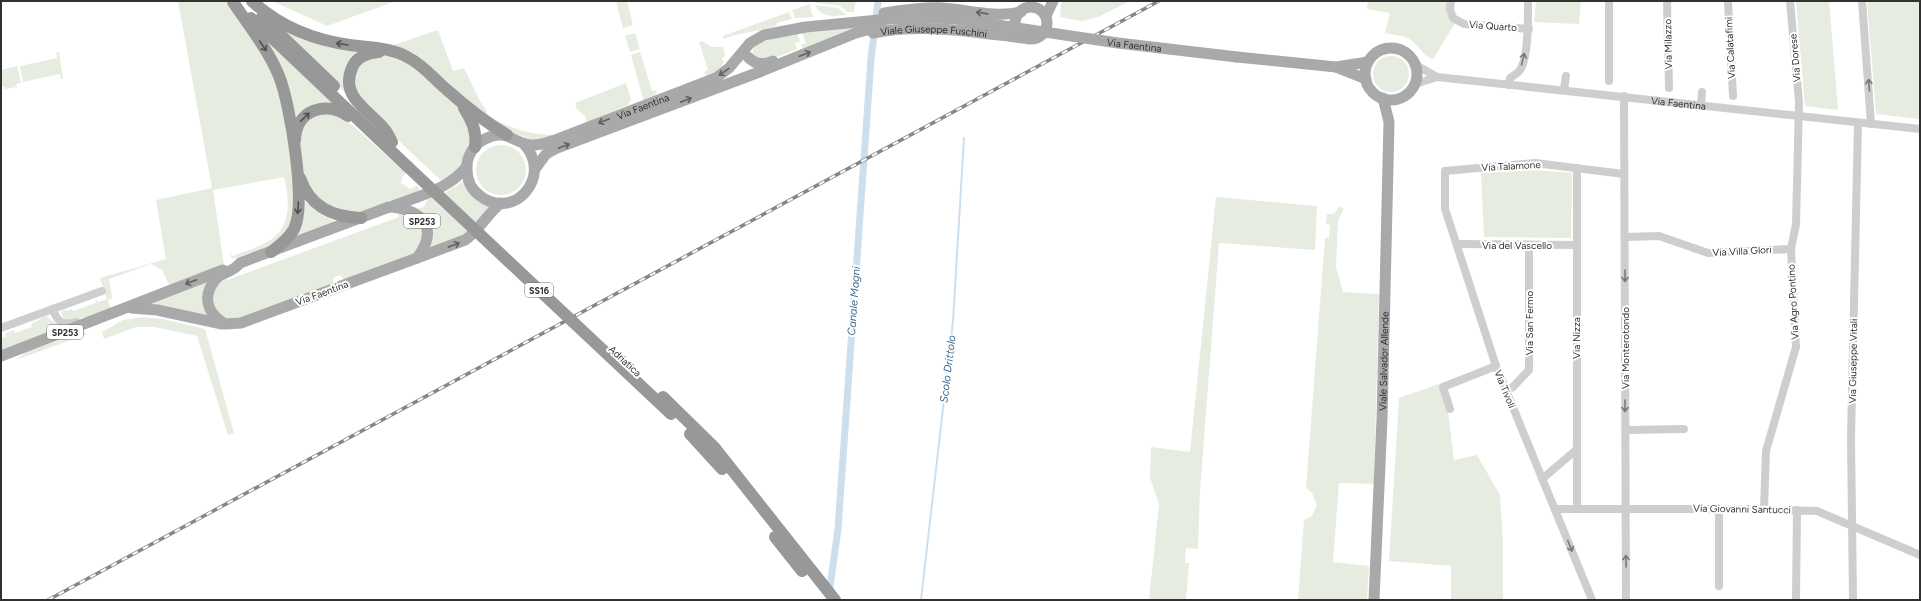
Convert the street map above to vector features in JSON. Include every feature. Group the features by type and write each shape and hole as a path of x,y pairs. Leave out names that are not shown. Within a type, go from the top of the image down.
{"highway":[{"path":"237,1 279,76 288,108 295,153 299,204 294,228 286,240 271,252"},
{"name":"SS16","path":"237,1 388,143"},
{"path":"252,1 267,14 282,23 322,40 394,51 418,64 460,102 507,136"},
{"path":"388,143 386,130 354,99 351,93 349,81 353,65 361,57 377,52 394,51"},
{"path":"460,102 474,124 476,132 475,147"},
{"path":"295,153 296,134 299,124 306,115 320,108 336,109 343,113 367,134 388,143"},
{"name":"Adriatica","path":"388,143 664,397 714,446 836,600"},
{"name":"Adriatica","path":"411,164 671,414 720,466 826,600"},
{"path":"297,169 304,189 317,205 335,215 361,218"}],"main road":[{"path":"1042,1 1020,12 1017,17 1017,31 1023,38 1035,38 1046,30 1046,16 1053,1"},
{"path":"1032,7 1040,9 1046,16"},
{"name":"Viale Giuseppe Fuschini","path":"889,21 924,8 949,9 997,15 1020,12"},
{"name":"Via Faentina","path":"523,143 532,145 546,143 707,82 729,68 750,43 783,27 810,20 864,19 889,21 933,18 957,19 1118,43 1237,57 1336,67 1368,62"},
{"name":"Viale Giuseppe Fuschini","path":"889,21 1023,38"},
{"name":"Via Faentina","path":"535,169 546,154 557,148 857,35 889,21"},
{"path":"750,43 748,57 754,66 762,71"},
{"name":"SP253","path":"1368,62 1373,55 1388,48 1405,52 1411,57 1416,65"},
{"path":"748,57 756,63 763,64 782,58 789,60"},
{"path":"1368,62 1366,79 1369,87 1375,94 1382,98 1391,100 1400,98"},
{"path":"1415,84 1417,78 1416,65"},
{"name":"Via Faentina","path":"1336,67 1366,79"},
{"name":"SP253","path":"1400,98 1411,90 1415,84"},
{"name":"Viale Salvador Allende","path":"1382,98 1389,122"},
{"name":"Viale Salvador Allende","path":"1374,600 1382,419 1389,122 1392,111 1400,98"},
{"path":"475,147 484,139 489,137 495,135 507,136 523,143 531,153 535,169"},
{"name":"SP253","path":"467,166 469,156 475,147"},
{"path":"467,166 469,180 476,192 483,198 501,203"},
{"name":"Via Faentina","path":"1,356 446,185 453,181 467,166"},
{"name":"SP253","path":"501,203 517,199 524,195 533,182 535,169"},
{"name":"Via Faentina","path":"128,308 157,310 225,324 241,323 465,240 470,237 488,214 501,203"},
{"name":"Via Faentina","path":"389,208 411,211 421,218 426,226 428,238 425,248 417,258"},
{"name":"Via Faentina","path":"225,324 211,312 207,294 212,284 219,277 235,270 240,264"}],"street":[{"name":"Via Quarto","path":"1451,1 1450,9 1453,18 1464,24 1529,29"},
{"path":"1509,85 1510,78 1520,70 1529,29 1528,1"},
{"path":"1609,1 1609,81"},
{"name":"Via Milazzo","path":"1667,1 1669,88"},
{"name":"Via Calatafimi","path":"1728,1 1733,96"},
{"name":"Via Dorese","path":"1790,1 1799,102 1798,116"},
{"path":"1862,1 1871,124"},
{"name":"Via Faentina","path":"1416,65 1437,77 1920,129"},
{"path":"1564,90 1566,76"},
{"name":"Via Faentina","path":"1415,84 1437,77"},
{"path":"1700,105 1702,92"},
{"name":"Via Monterotondo","path":"1624,96 1626,600"},
{"name":"Via Agro Pontino","path":"1764,509 1766,451 1796,346 1791,249 1796,224 1798,116"},
{"name":"Via Giuseppe Vitali","path":"1853,600 1851,430 1858,123"},
{"name":"Via Talamone","path":"1445,171 1536,163 1624,174"},
{"name":"Via Nizza","path":"1577,168 1577,509"},
{"name":"Via Tivoli","path":"1445,171 1445,209 1458,244 1496,366 1592,600"},
{"name":"Via Villa Glori","path":"1625,236 1659,236 1708,253 1791,249"},
{"name":"Via del Vascello","path":"1458,244 1577,245"},
{"name":"Via San Fermo","path":"1506,390 1513,387 1529,370 1529,245"},
{"path":"1,328 102,291"},
{"name":"Via Faentina","path":"52,309 62,324 66,325 82,320 91,322"},
{"path":"1450,409 1443,387 1496,366"},
{"path":"1626,430 1684,429"},
{"path":"1542,479 1576,450"},
{"name":"Via Giovanni Santucci","path":"1555,509 1764,509 1817,511 1920,555"},
{"path":"1719,509 1719,586"},
{"path":"1796,600 1797,510"}],"shaded area":[{"path":"178,1 225,1 253,36 277,83 285,113 294,180 295,213 284,237 274,245 232,259 229,250 232,256 269,241 279,232 288,210 284,177 213,190 224,265 169,285 162,270 151,264 109,279 112,298 108,300 111,309 90,318 84,317 64,320 61,313 64,308 65,311 72,309 73,311 96,303 95,298 98,302 107,299 100,278 166,259 156,200 212,188"},
{"path":"272,1 396,1 327,26"},
{"path":"616,1 627,1 633,25 623,28"},
{"path":"817,1 856,1 854,12 848,12 838,5 816,3"},
{"path":"1064,1 1130,1 1098,17 1082,21 1060,17 1061,4"},
{"path":"1352,1 1447,1 1455,23 1433,59 1426,56 1414,42 1408,38 1385,33 1390,13 1367,9 1368,2"},
{"path":"1536,1 1581,1 1579,24 1534,22"},
{"path":"1796,1 1829,1 1838,110 1805,106"},
{"path":"1867,1 1920,1 1920,119 1876,114"},
{"path":"810,4 811,12 814,17 795,18 792,10"},
{"path":"815,5 838,8 847,15 825,15 821,13"},
{"path":"789,12 792,19 777,23 776,26 724,39 723,36"},
{"path":"270,20 363,50 357,57 350,97"},
{"path":"869,24 803,49 801,45 806,43 801,31"},
{"path":"438,30 453,71 464,68 487,112 486,114 519,130 555,135 535,141 505,129 391,46"},
{"path":"797,32 800,42 795,43 797,49 770,60 753,57 753,47 762,42"},
{"path":"635,33 640,49 630,52 625,36"},
{"path":"262,35 337,105 294,124"},
{"path":"702,41 712,47 723,47 725,55 722,59 724,62 718,72 710,77 706,76 704,72 708,70 699,42"},
{"path":"59,52 63,79 61,79 60,74 23,82 20,66 57,58 56,53"},
{"path":"640,52 652,91 657,90 655,96 644,102 631,55"},
{"path":"378,54 395,57 421,71 464,113 472,140 462,167 444,183 360,102 352,77 359,62"},
{"path":"1391,56 1401,59 1406,64 1409,74 1406,84 1401,89 1391,92 1381,89 1376,84 1373,74 1376,64 1381,59"},
{"path":"17,66 21,83 16,84 17,87 5,89 4,86 1,87 1,70"},
{"path":"626,83 631,99 628,105 587,122 585,116 577,109 575,103"},
{"path":"314,113 342,116 406,173 402,177 401,183 410,189 416,186 419,187 419,190 411,195 361,213 348,214 320,203 303,176 299,144 302,125"},
{"path":"496,145 506,145 519,152 526,165 526,175 519,188 506,195 496,195 487,191 480,184 476,175 476,165 480,156 487,149"},
{"path":"1533,170 1572,173 1571,238 1484,237 1481,173"},
{"path":"465,180 491,206 467,234 427,249 416,209 424,207 428,198 446,192"},
{"path":"1216,197 1317,206 1315,250 1219,243 1200,491 1198,549 1186,548 1185,563 1189,563 1186,600 1149,600 1159,504 1150,478 1151,447 1190,452"},
{"path":"305,202 322,215 336,222 295,238 303,215"},
{"path":"1339,207 1344,208 1338,220 1336,267 1343,292 1379,294 1374,484 1339,483 1333,562 1369,566 1367,600 1298,600 1304,520 1312,516 1317,505 1312,493 1306,488 1325,238 1329,238 1330,225 1326,224 1327,214 1334,214"},
{"path":"398,213 406,213 419,221 424,239 413,255 345,280 340,275 334,277 332,285 233,320 221,317 210,299 218,282 226,278 227,280 399,217"},
{"path":"209,280 211,318 146,304"},
{"path":"46,316 58,325 58,330 1,351 1,338 6,337 5,333 14,330 15,333 32,327 31,324"},
{"path":"143,317 163,319 205,329 234,433 228,435 197,336 155,327 136,327 104,339 102,332 123,320"},
{"path":"84,331 87,334 16,360 26,352"},
{"path":"1439,384 1448,411 1454,460 1477,455 1500,495 1503,541 1503,600 1451,600 1451,566 1389,561 1399,398"}],"waterway":[{"name":"Canale Magni","path":"829,594 838,529 871,59 878,1"},
{"name":"Scolo Drittolo","path":"921,600 953,321 964,138"}],"railway":[{"path":"48,600 1159,1"}]}
